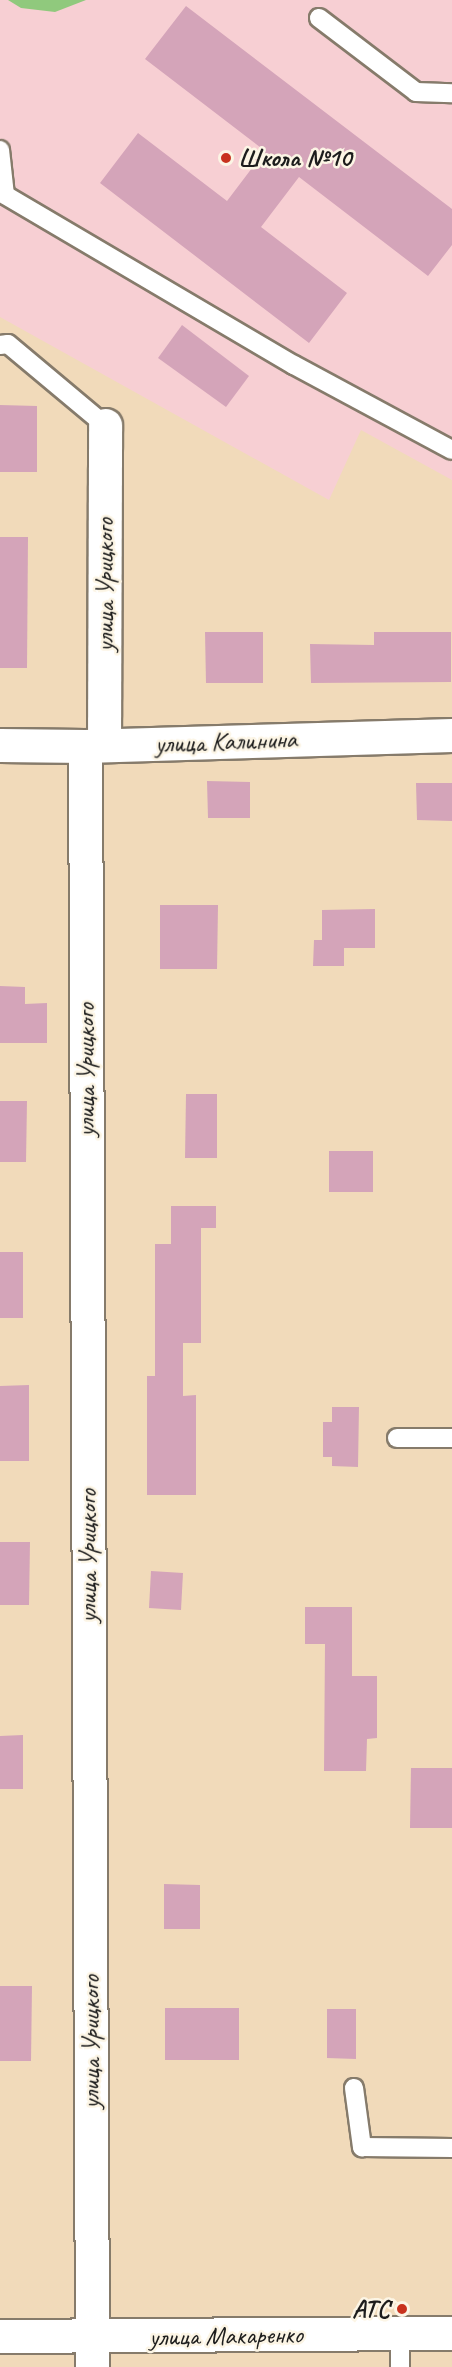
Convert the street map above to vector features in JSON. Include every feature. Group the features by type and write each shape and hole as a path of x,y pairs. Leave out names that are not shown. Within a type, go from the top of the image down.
{"street":[{"name":"улица Урицкого","path":"92,2352 94,746 105,425"},
{"name":"улица Калинина","path":"0,745 94,746 452,735"},
{"name":"улица Макаренко","path":"0,2337 92,2352 452,2333"}],"lane":[{"path":"319,18 416,92 452,93"},
{"path":"0,150 5,195 294,364 452,450"},
{"path":"0,345 8,344 105,425"},
{"path":"397,1438 452,1438"},
{"path":"354,2088 362,2147 452,2148"},
{"path":"400,2334 400,2367"}],"shaded area":[{"name":"Школа №10","path":"0,0 452,0 452,480 361,430 329,500 0,317"}],"green space":[{"path":"8,0 86,0 55,12 21,8"}],"building":[{"path":"186,6 452,209 452,245 428,276 299,177 261,227 347,293 309,343 100,183 138,133 227,201 265,151 145,59"},
{"path":"182,325 249,376 226,407 158,358"},
{"path":"0,405 37,406 37,472 0,472"},
{"path":"0,537 28,537 27,668 0,668"},
{"path":"205,632 263,632 263,683 206,683"},
{"path":"374,632 451,632 451,682 311,683 310,644 374,645"},
{"path":"207,781 250,782 250,818 208,818"},
{"path":"416,783 452,783 452,821 417,820"},
{"path":"160,905 218,905 217,969 160,969"},
{"path":"375,909 375,948 344,948 344,966 313,966 314,940 322,940 322,910"},
{"path":"0,986 25,987 25,1004 47,1003 47,1043 0,1043"},
{"path":"186,1094 217,1094 217,1158 185,1158"},
{"path":"0,1101 27,1101 26,1162 0,1162"},
{"path":"329,1151 373,1151 373,1192 329,1192"},
{"path":"171,1206 216,1206 216,1228 201,1228 201,1343 183,1343 183,1396 196,1395 196,1495 147,1495 147,1376 155,1376 155,1244 171,1244"},
{"path":"0,1252 23,1252 23,1318 0,1318"},
{"path":"29,1385 29,1461 0,1461 0,1386"},
{"path":"332,1407 359,1407 358,1467 332,1466 332,1457 323,1457 323,1422 332,1422"},
{"path":"0,1542 30,1542 29,1605 0,1605"},
{"path":"151,1571 183,1573 181,1610 149,1608"},
{"path":"305,1607 352,1607 352,1676 377,1676 377,1738 367,1739 366,1771 324,1771 325,1644 305,1644"},
{"path":"23,1735 23,1789 0,1789 0,1736"},
{"path":"411,1768 452,1768 452,1828 410,1828"},
{"path":"164,1884 200,1885 200,1929 164,1929"},
{"path":"0,1986 32,1986 31,2061 0,2061"},
{"path":"165,2008 239,2008 239,2060 165,2060"},
{"path":"327,2009 356,2009 356,2059 327,2058"}],"place":[{"name":"Школа №10","path":"226,158"},
{"name":"АТС","path":"402,2309"}]}
